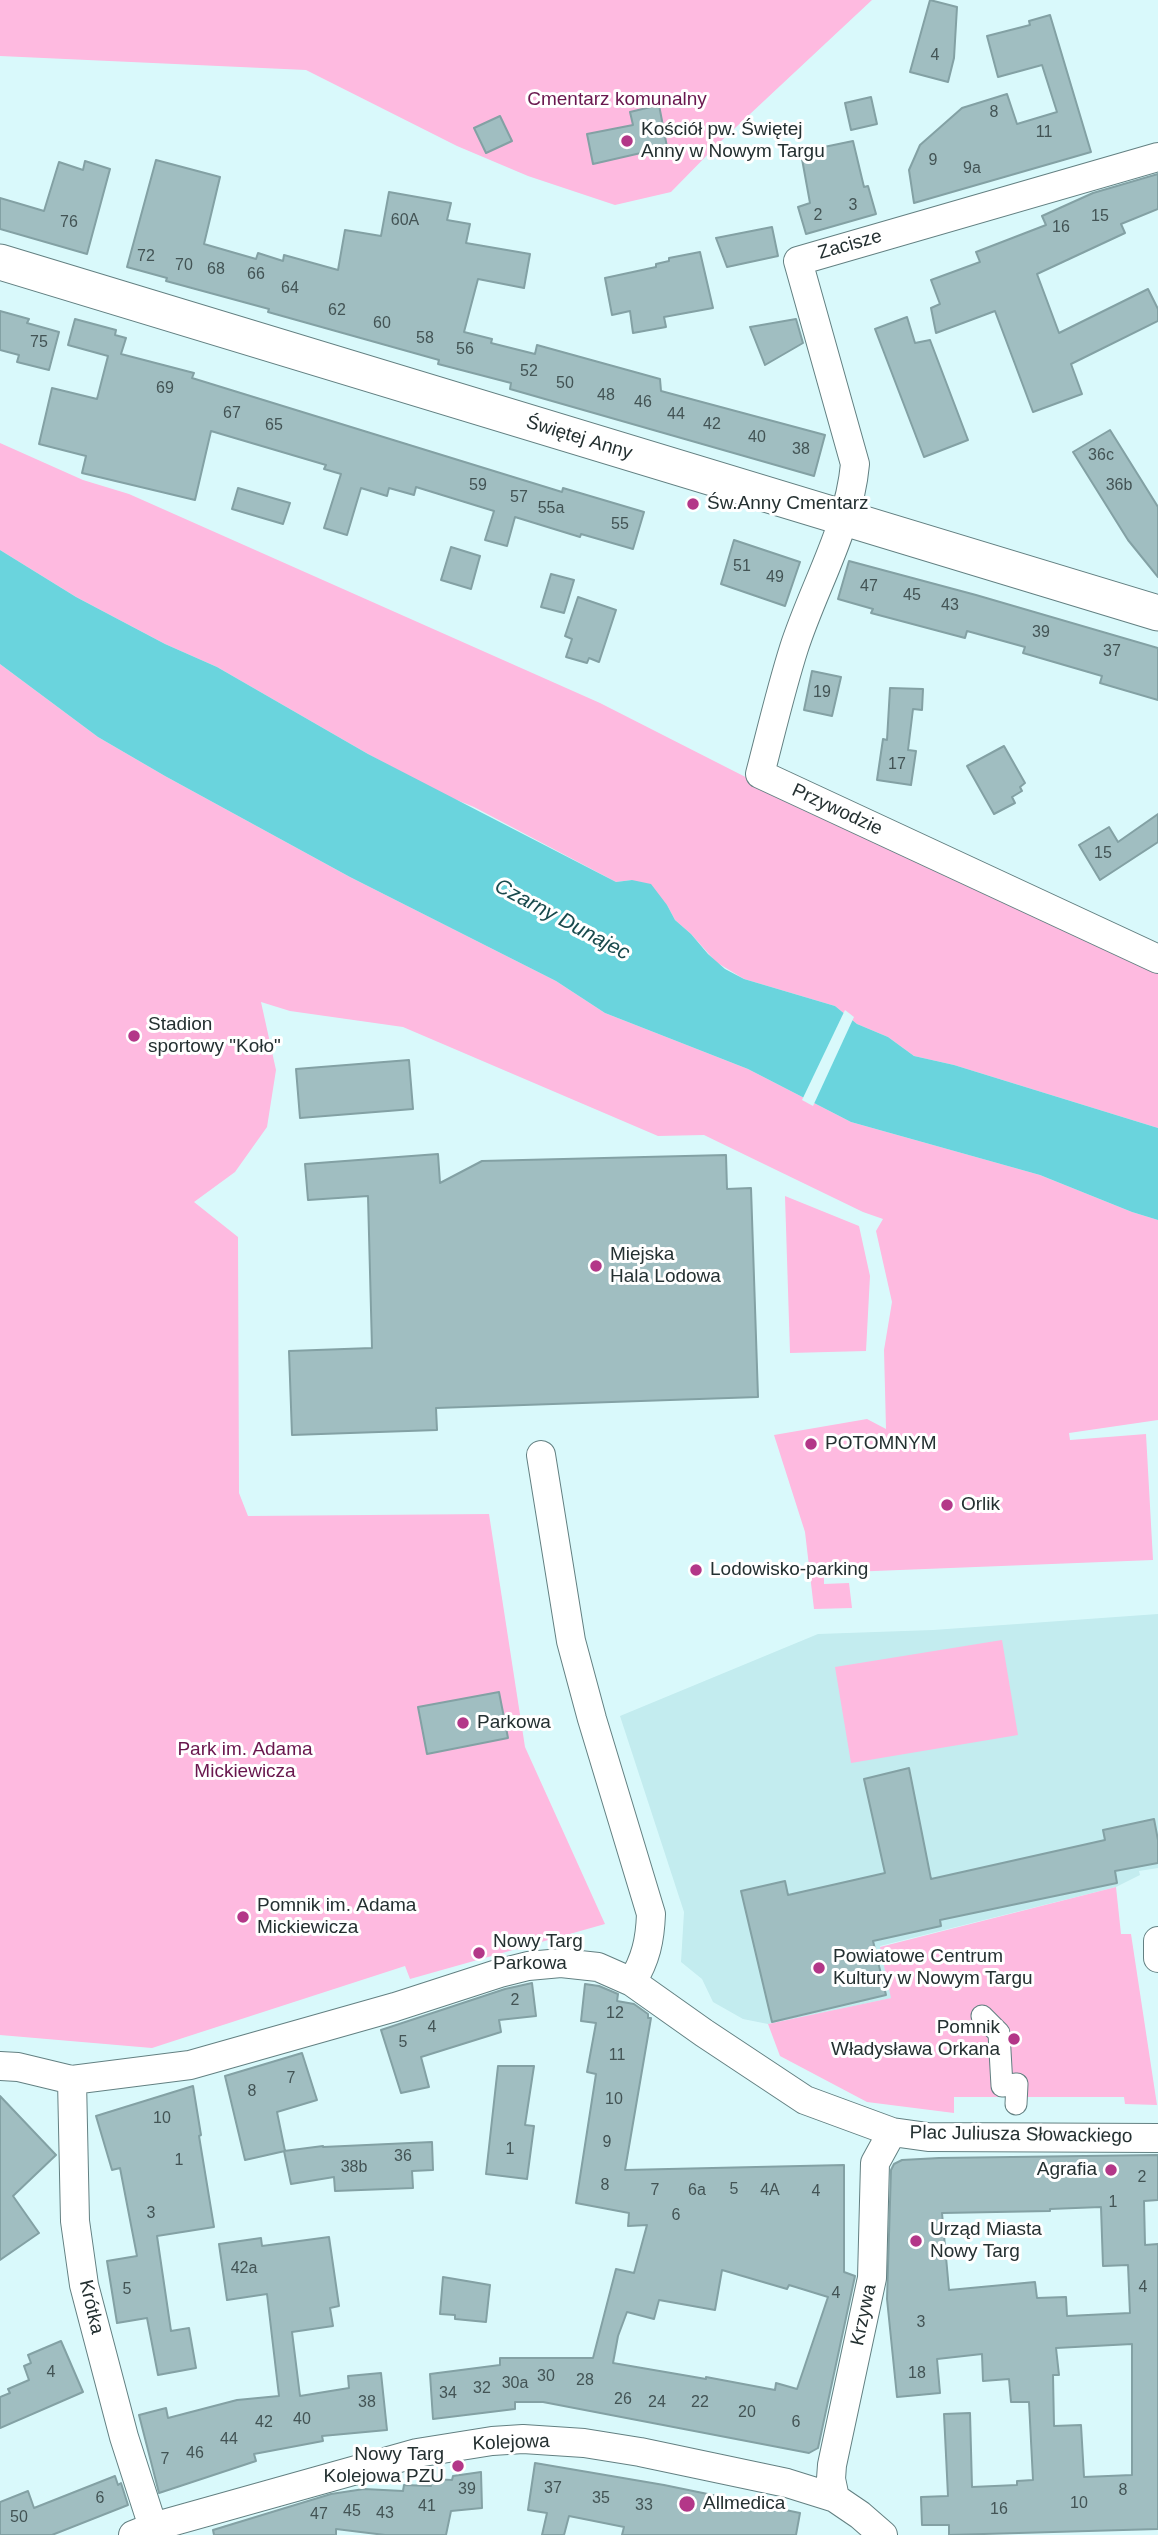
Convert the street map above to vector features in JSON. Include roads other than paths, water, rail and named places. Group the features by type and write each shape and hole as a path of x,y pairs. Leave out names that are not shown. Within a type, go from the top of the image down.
{"street":[{"name":"Zacisze","path":"844,519 853,491 855,464 798,261 1158,157"},
{"name":"Świętej Anny","path":"0,262 1158,613"},
{"name":"Przywodzie","path":"844,519 794,647 760,774 1158,959"},
{"path":"0,2066 18,2067 72,2080 190,2065 528,1966 561,1963 598,1967 632,1982 643,1964 650,1941 651,1914 571,1641 541,1455"},
{"path":"1158,1941 1158,1958"},
{"name":"Plac Juliusza Słowackiego","path":"632,1982 805,2100 892,2132 928,2137 1158,2138"},
{"path":"982,2016 999,2033 1002,2086 1017,2084 1016,2104"},
{"name":"Krótka","path":"72,2080 75,2221 84,2285 124,2437 143,2531"},
{"name":"Krzywa","path":"835,2498 831,2479 832,2465 872,2278 876,2163 892,2132"},
{"name":"Kolejowa","path":"143,2531 417,2453 467,2444 523,2439 584,2443 640,2452 787,2483 835,2498 883,2535"}],"water":[{"name":"Czarny Dunajec","path":"0,550 76,597 165,644 217,667 368,754 616,882 632,880 651,884 675,920 708,954 725,969 744,979 835,1006 857,1024 888,1037 914,1056 954,1065 1158,1128 1158,1220 1040,1175 851,1122 748,1069 605,1013 556,981 350,877 165,776 98,737 0,664"}],"place":[{"name":"Kościół pw. Świętej Anny w Nowym Targu","path":"627,141"},
{"name":"Św.Anny Cmentarz","path":"693,504"},
{"name":"Stadion sportowy \"Koło\"","path":"134,1036"},
{"name":"Miejska Hala Lodowa","path":"596,1266"},
{"name":"POTOMNYM","path":"811,1444"},
{"name":"Orlik","path":"947,1505"},
{"name":"Lodowisko-parking","path":"696,1570"},
{"name":"Parkowa","path":"463,1723"},
{"name":"Pomnik im. Adama Mickiewicza","path":"243,1917"},
{"name":"Nowy Targ Parkowa","path":"479,1953"},
{"name":"Powiatowe Centrum Kultury w Nowym Targu","path":"819,1968"},
{"name":"Pomnik Władysława Orkana","path":"1014,2039"},
{"name":"Agrafia","path":"1111,2170"},
{"name":"Urząd Miasta Nowy Targ","path":"916,2241"},
{"name":"Nowy Targ Kolejowa PZU","path":"458,2466"},
{"name":"Allmedica","path":"687,2504"}],"park label":[{"name":"Cmentarz komunalny","path":"617,100"},
{"name":"Park im. Adama Mickiewicza","path":"245,1761"}]}
